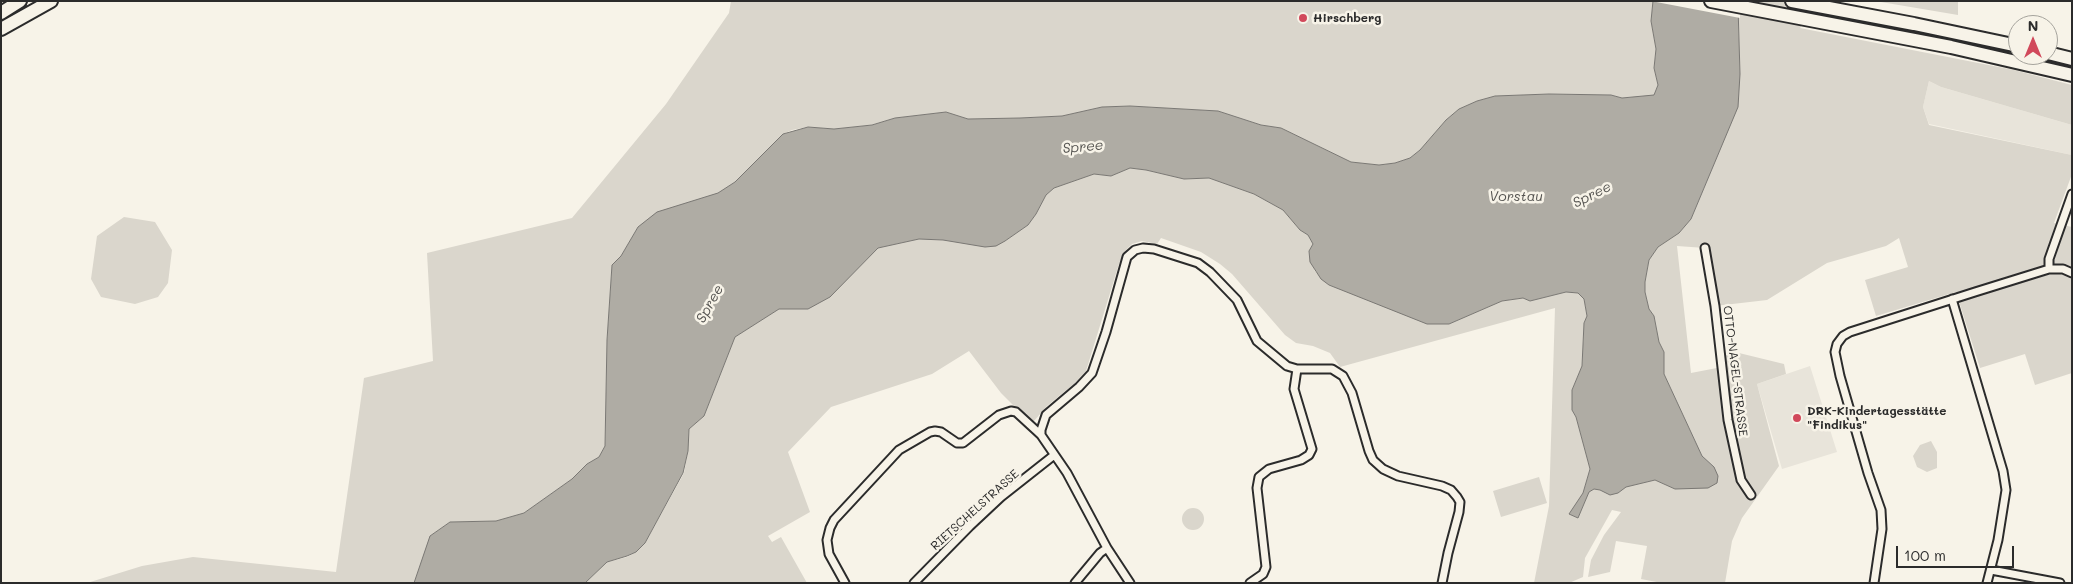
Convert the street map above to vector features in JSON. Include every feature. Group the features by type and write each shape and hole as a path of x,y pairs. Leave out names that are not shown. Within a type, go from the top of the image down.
{"highway":[{"path":"1,13 20,1"},
{"path":"1,30 51,1"},
{"path":"1711,1 1951,46 2072,74"},
{"path":"1793,1 2008,44"},
{"path":"2058,56 2072,59"}],"street":[{"path":"2049,269 2049,259 2072,194"},
{"path":"1041,435 1043,419 1092,373 1106,332 1127,256 1135,250 1143,248 1154,249 1198,263 1210,272 1237,300 1257,341 1287,366 1297,370 1332,370 1343,376 1352,393 1369,451 1380,466 1398,476 1442,486 1451,490 1457,497 1460,508 1458,521 1443,572 1442,583"},
{"name":"OTTO-NAGEL-STRASSE","path":"1705,248 1715,306 1730,428 1741,480 1751,495"},
{"path":"1874,583 1882,529 1881,510 1868,474 1840,376 1835,352 1837,344 1850,332 2049,269 2063,269 2072,273"},
{"path":"1952,299 2003,471 2006,490 1987,583"},
{"path":"1250,583 1263,574 1266,567 1258,505 1257,488 1259,477 1269,469 1302,460 1309,455 1312,449 1294,388 1297,370"},
{"path":"846,583 829,554 827,546 828,534 834,520 899,450 935,431 941,432 957,443 963,443 999,415 1011,411 1016,412 1041,435 1053,456 1067,474 1107,548 1130,583"},
{"name":"RIETSCHELSTRASSE","path":"914,583 976,520 1053,456"},
{"path":"1075,583 1100,553 1107,548"},
{"path":"1991,570 2060,583"}],"shaded area":[{"path":"731,1 1653,1 1651,21 1656,49 1654,68 1658,85 1654,96 1622,98 1611,95 1549,94 1495,96 1477,101 1459,109 1446,120 1420,150 1410,158 1395,163 1379,165 1351,162 1281,128 1261,125 1218,111 1130,106 1102,107 1062,116 968,119 946,112 895,118 871,125 834,129 808,127 792,130 783,134 735,182 718,194 691,203 638,227 621,256 612,265 607,340 605,446 599,457 587,464 572,479 524,513 496,521 450,522 430,536 479,583 87,583 142,566 193,557 336,572 364,378 433,361 427,253 572,218 666,104 729,13"},
{"path":"1741,1 1812,1 1806,19 1800,28 2014,70 2072,85 2072,125 1941,87 1929,81 1923,107 1929,125 2072,155 2072,174 2054,223 2072,227 2072,373 2035,385 2025,354 1980,368 1956,292 1876,316 1865,280 1908,267 1899,238 1886,246 1827,263 1767,300 1715,306 1705,248 1677,246 1691,373 1722,367 1721,356 1739,353 1784,364 1786,374 1757,384 1779,466 1742,518 1732,541 1725,583 1662,583 1641,579 1647,546 1616,541 1610,572 1588,577 1591,560 1604,535 1621,512 1612,510 1585,558 1583,577 1569,583 1534,583 1549,506 1555,308 1340,367 1330,353 1313,346 1296,343 1285,335 1232,274 1220,264 1201,252 1161,238 1157,244 1142,241 1132,244 1126,250 1119,264 1086,371 1075,383 1047,406 1034,421 1030,422 1001,393 969,351 932,374 831,407 788,452 810,512 768,536 772,542 781,537 807,583 585,583 607,562 627,557 636,552 645,543 684,473 689,429 704,416 735,337 779,309 808,309 877,248 919,239 1005,241 1028,225 1046,195 1054,188 1094,174 1111,176 1130,168 1184,179 1209,178 1254,194 1283,210 1300,230 1308,235 1313,244 1309,251 1315,271 1329,285 1449,324 1502,301 1523,298 1530,301 1566,292 1578,293 1584,299 1587,316 1584,323 1582,366 1572,390 1572,410 1576,417 1590,469 1583,493 1569,514 1578,518 1589,492 1594,489 1618,493 1625,487 1655,480 1675,489 1714,467 1702,457 1664,374 1664,352 1659,342 1654,316 1649,310 1645,282 1649,260 1658,247 1679,233 1691,219 1722,144 1740,74 1738,5"},
{"path":"1875,1 1958,1 1958,15"},
{"path":"1929,81 1941,87 2072,125 2072,155 1929,124 1923,107"},
{"path":"124,217 155,222 172,250 168,283 158,297 135,304 101,297 91,279 97,236"},
{"name":"DRK-Kindertagesstätte \"Findikus\"","path":"1810,366 1837,452 1782,469 1757,384"},
{"path":"1931,441 1937,452 1937,468 1927,472 1917,467 1913,456 1920,445"},
{"path":"1539,477 1547,503 1501,517 1493,491"},
{"path":"1193,508 1201,511 1204,519 1201,527 1193,530 1185,527 1182,519 1185,511"}],"water":[{"name":"Vorstau","path":"1653,1 1738,6 1740,74 1738,107 1691,219 1679,233 1658,247 1649,260 1645,282 1649,309 1654,316 1659,342 1664,352 1664,374 1702,456 1714,467 1718,476 1717,483 1708,488 1675,489 1655,480 1626,487 1618,493 1610,495 1594,489 1589,492 1578,518 1569,514 1583,493 1590,469 1576,417 1572,410 1572,390 1582,366 1584,323 1587,316 1584,299 1578,293 1566,292 1530,301 1523,298 1502,301 1449,324 1427,324 1329,285 1321,279 1310,262 1309,251 1313,244 1308,235 1300,230 1283,210 1254,194 1209,178 1184,179 1130,168 1111,176 1094,174 1054,188 1046,195 1028,225 996,246 985,247 943,240 919,239 878,248 830,297 808,309 779,309 735,337 704,416 689,429 688,451 683,473 645,543 636,552 607,562 585,583 414,583 430,536 450,522 496,521 524,513 572,479 587,464 599,457 605,446 607,340 612,265 621,256 638,227 657,212 718,193 735,182 783,134 808,127 834,129 872,125 895,118 946,112 968,119 1020,118 1062,116 1102,107 1130,106 1218,111 1261,125 1281,128 1351,162 1379,165 1395,163 1410,158 1420,150 1446,120 1459,109 1495,96 1549,94 1611,95 1622,98 1654,95 1658,85 1654,68 1656,49 1651,21"}],"pier":[{"path":"1651,1 1743,1 1740,6 1740,18"}],"place":[{"name":"Hirschberg","path":"1303,18"},
{"name":"DRK-Kindertagesstätte \"Findikus\"","path":"1797,418"}],"water label":[{"name":"Spree","path":"1083,147"},
{"name":"Spree","path":"1592,195"},
{"name":"Spree","path":"710,304"}]}
